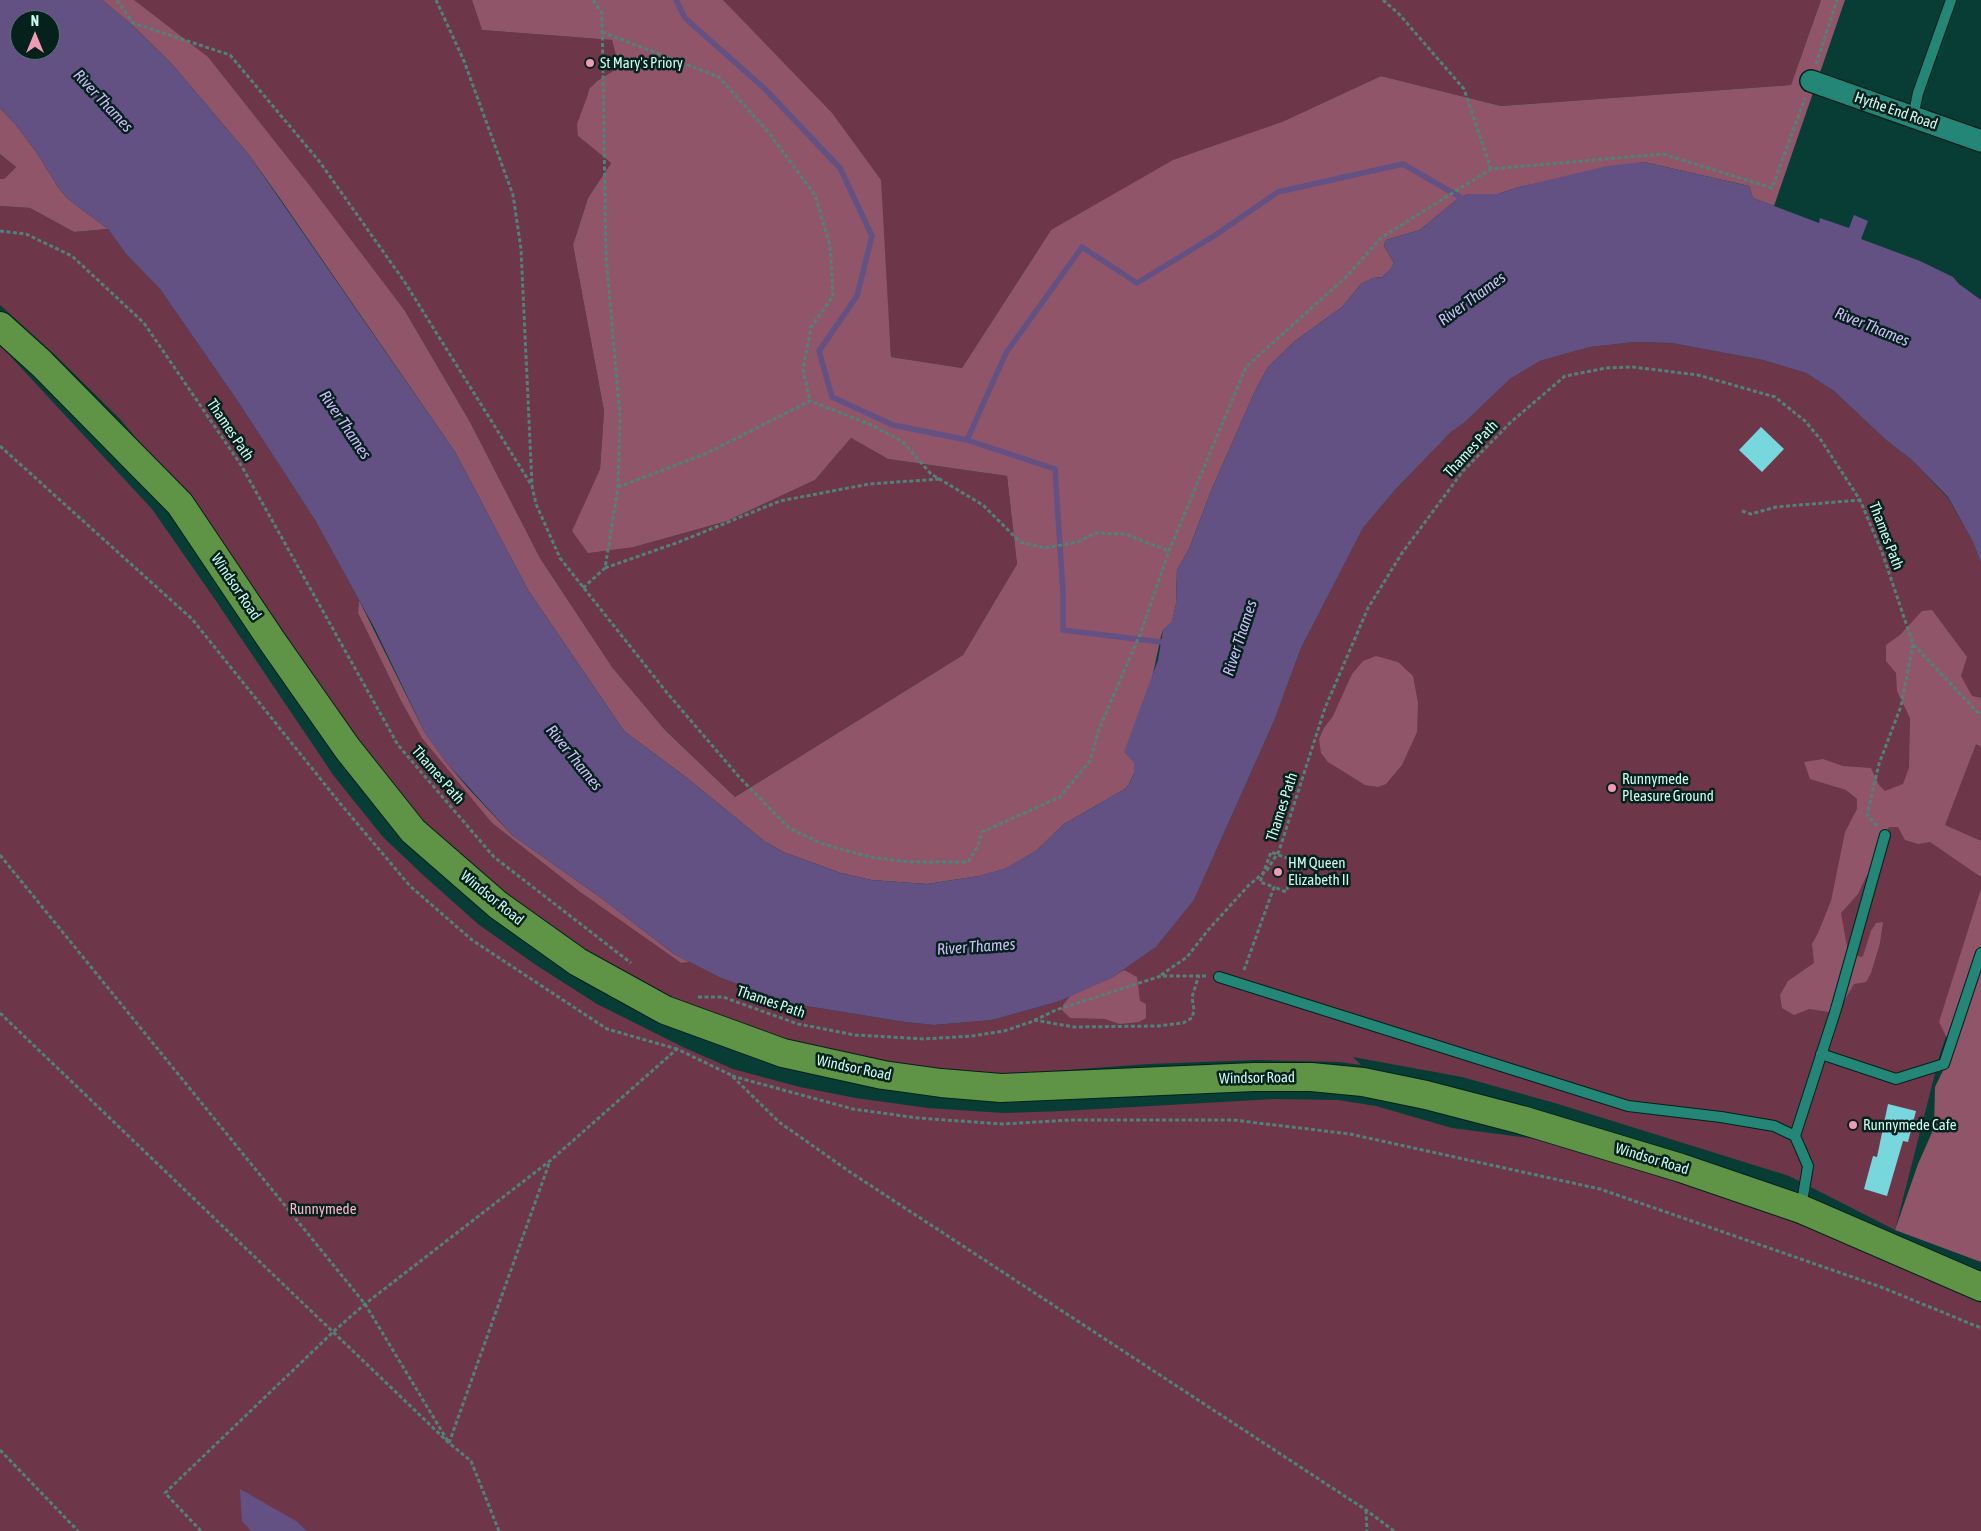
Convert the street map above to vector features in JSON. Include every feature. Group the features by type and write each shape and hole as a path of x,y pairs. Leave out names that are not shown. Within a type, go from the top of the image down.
{"main road":[{"name":"Windsor Road","path":"0,326 41,363 180,504 347,748 413,831 498,905 578,962 665,1010 783,1053 884,1076 941,1083 1001,1088 1254,1077 1311,1077 1363,1082 1426,1095 1522,1120 1681,1168 1801,1209 1981,1287"}],"street":[{"name":"Hythe End Road","path":"1811,81 1981,141"}],"lane":[{"path":"1913,117 1918,93 1951,0"},
{"path":"1795,1136 1836,1009 1885,835"},
{"path":"1822,1054 1896,1079 1944,1064 1981,953"},
{"path":"1219,977 1628,1106 1721,1117 1774,1126 1795,1136 1808,1166 1801,1209"}],"path":[{"path":"117,0 133,23 230,55 319,161 404,281 532,486"},
{"path":"436,0 464,61 513,195 521,249 532,486 536,504 560,558 668,694 740,778 789,828 823,844 870,857 909,862 968,862 978,846 982,832 1060,797 1090,762 1099,729 1141,632 1170,551 1246,367 1346,277 1382,237 1490,169 1663,154 1772,188 1811,81 1836,0"},
{"path":"593,0 602,13 606,256 620,416 618,487 605,568"},
{"path":"1383,0 1399,14 1464,89 1490,169"},
{"path":"602,32 719,78 769,133 815,195 830,246 833,296 812,327 803,369 810,401"},
{"name":"Thames Path","path":"0,231 26,234 72,256 144,323 241,465 398,745 494,857 634,966"},
{"name":"Thames Path","path":"697,997 723,997 798,1024 855,1035 924,1039 972,1036 1004,1030 1056,1010 1161,976 1186,957 1248,886 1263,873 1277,854 1287,832 1325,708 1368,608 1402,553 1463,471 1511,422 1565,376 1606,368 1633,367 1698,375 1775,397 1805,421 1821,440 1860,500 1882,552 1913,644"},
{"path":"618,487 706,454 810,401 869,424 902,441 931,474 983,505 1020,542 1045,548 1078,542 1095,533 1125,534 1170,551"},
{"path":"0,446 192,619 321,780 410,886 472,940 607,1029 677,1049 731,1076 853,1109 918,1118 1002,1124 1071,1120 1233,1120 1350,1134 1600,1189 1881,1287 1981,1328"},
{"path":"583,588 605,568 679,542 780,501 869,484 940,479"},
{"path":"1742,511 1751,514 1776,507 1860,500"},
{"path":"1913,644 1981,716"},
{"path":"1885,835 1867,815 1879,764 1901,706 1913,644"},
{"path":"1271,852 1277,854 1297,862 1286,892 1260,882 1271,852"},
{"path":"0,855 365,1304 449,1443"},
{"path":"1239,983 1274,888"},
{"path":"1034,1020 1074,1027 1158,1026 1183,1023 1192,1018 1194,1010 1192,997 1199,975"},
{"path":"1161,976 1199,975 1219,977"},
{"path":"0,1013 449,1443 472,1461 499,1531"},
{"path":"201,1531 165,1493 228,1435 334,1331 365,1304 551,1160 677,1049"},
{"path":"731,1076 779,1122 850,1172 1366,1510 1394,1531"},
{"path":"449,1443 551,1160"},
{"path":"0,1450 78,1531"},
{"path":"1366,1510 1367,1531"}],"green space":[{"path":"134,0 472,0 482,30 612,40 616,56 613,71 597,81 589,89 578,136 611,163 588,198 573,245 604,411 600,469 572,532 634,547 727,521 815,480 851,438 888,459 1007,476 1017,564 963,655 735,797 665,730 612,667 540,558 470,422 405,311"},
{"path":"723,0 1821,0 1791,85 1501,106 1381,76 1051,230 962,368 891,357 880,180"},
{"path":"0,154 16,167 4,179 0,179"},
{"name":"Runnymede Pleasure Ground","path":"0,206 30,208 74,232 108,229 126,254 160,289 239,403 315,520 359,600 358,613 400,699 492,823 580,892 681,963 690,962 721,978 794,1004 934,1025 992,1020 1060,1001 1113,977 1156,947 1194,900 1274,721 1301,648 1363,528 1395,490 1451,432 1465,422 1510,379 1540,361 1590,347 1635,342 1672,343 1763,360 1806,373 1834,391 1886,440 1912,460 1948,498 1973,542 1981,563 1981,935 1940,1054 1895,1230 1789,1176 1558,1104 1462,1077 1353,1057 1361,1065 1339,1062 1257,1060 1149,1064 1026,1073 974,1073 924,1068 855,1058 803,1044 719,1018 640,985 570,943 475,870 412,811 380,774 231,554 187,498 120,419 52,352 0,305"},
{"name":"Runnymede","path":"0,345 152,509 334,776 383,837 478,924 536,965 597,1004 685,1048 733,1069 800,1087 856,1098 928,1108 1004,1113 1274,1099 1338,1100 1376,1106 1452,1128 1552,1141 1760,1209 1821,1233 1981,1303 1981,1531 0,1531"}],"shaded area":[{"path":"102,0 134,0 208,57 310,186 405,311 470,422 540,558 612,667 665,730 735,797 963,655 1017,564 1007,476 888,459 851,438 815,480 727,521 634,547 588,553 572,531 600,469 604,411 573,245 588,198 611,163 578,136 577,124 589,89 597,81 613,71 616,56 612,40 482,30 472,0 723,0 832,113 881,180 891,357 962,368 1051,230 1173,160 1282,122 1381,76 1501,106 1791,85 1821,0 1845,0 1774,206 1753,198 1749,186 1644,162 1519,187 1498,194 1469,194 1460,197 1420,230 1386,240 1384,246 1394,263 1390,270 1382,277 1373,278 1361,284 1342,307 1295,341 1268,367 1255,391 1211,491 1189,549 1177,570 1176,604 1172,622 1163,630 1161,636 1134,763 1134,773 1129,784 1125,789 1064,824 1036,851 1005,869 979,876 927,884 871,880 841,873 783,852 764,841 687,778 624,731 528,590 455,452 279,197 249,155 171,63 132,25"},
{"path":"0,108 16,125 37,153 67,198 108,229 74,232 30,208 0,206 0,179 4,179 16,167 0,154"},
{"path":"359,600 425,733 468,788 512,835 600,897 674,954 690,962 681,963 580,892 492,823 422,738 400,699 358,613"},
{"path":"1932,610 1967,657 1961,676 1972,696 1981,698 1981,747 1976,744 1945,825 1981,841 1981,877 1930,842 1918,844 1905,840 1898,827 1889,827 1880,842 1873,869 1866,877 1858,894 1841,913 1848,952 1861,957 1876,923 1883,922 1880,943 1871,973 1866,982 1854,984 1842,1005 1829,1012 1809,1009 1794,1015 1782,1008 1780,995 1788,981 1814,963 1812,944 1831,901 1845,832 1857,809 1857,799 1846,790 1810,779 1804,762 1823,759 1843,766 1871,768 1879,785 1885,791 1903,784 1909,768 1910,718 1897,691 1896,673 1886,661 1886,645 1900,635 1922,611"},
{"path":"1376,656 1398,662 1413,676 1418,703 1417,732 1402,765 1386,784 1378,787 1365,785 1328,762 1321,753 1319,739 1333,716 1352,674 1363,661"},
{"path":"1981,889 1981,1262 1895,1230 1918,1164 1934,1128 1935,1087 1953,1050 1939,1022"},
{"path":"1124,970 1137,977 1140,1001 1146,1004 1146,1018 1139,1022 1120,1024 1105,1019 1070,1018 1062,1010 1063,1005 1071,995 1113,977"}],"water":[{"name":"River Thames","path":"0,0 102,0 132,25 171,63 249,155 455,452 528,590 624,731 687,778 764,841 783,852 841,873 871,880 927,884 979,876 1004,869 1036,851 1064,824 1125,789 1134,773 1134,763 1124,752 1158,660 1163,630 1172,621 1176,604 1177,570 1189,549 1211,491 1255,391 1268,367 1295,341 1342,307 1361,284 1373,278 1382,277 1390,270 1394,263 1384,246 1386,240 1420,230 1460,197 1469,194 1498,194 1519,187 1607,166 1644,162 1749,186 1753,198 1819,223 1820,218 1849,228 1854,215 1868,221 1861,239 1920,261 1953,277 1959,284 1981,300 1981,563 1973,542 1948,497 1912,460 1886,440 1834,391 1806,373 1763,360 1672,343 1635,342 1590,347 1540,361 1510,379 1465,422 1451,432 1395,490 1363,528 1301,648 1274,721 1194,900 1156,947 1113,977 1060,1001 992,1020 934,1025 794,1004 721,978 674,954 600,897 512,835 445,761 425,733 375,629 315,520 239,403 160,289 126,254 108,229 67,198 16,125 0,108"},
{"path":"240,1489 296,1521 307,1531 251,1531 242,1521"}],"building":[{"path":"1761,427 1784,449 1762,472 1739,450"},
{"path":"1888,1104 1916,1111 1908,1142 1903,1141 1887,1196 1864,1189 1873,1156 1877,1157"}],"waterway":[{"path":"676,0 685,18 764,88 840,168 872,236 857,296 819,351 832,397 893,425 967,440 1055,469 1063,592 1063,630 1161,642"},
{"path":"967,440 1006,353 1082,247 1137,283 1214,236 1278,192 1403,164 1460,197 1464,204"}],"place":[{"name":"St Mary's Priory","path":"590,63"},
{"name":"Runnymede Pleasure Ground","path":"1612,788"},
{"name":"HM Queen Elizabeth II","path":"1278,872"},
{"name":"Runnymede Cafe","path":"1853,1125"}]}
